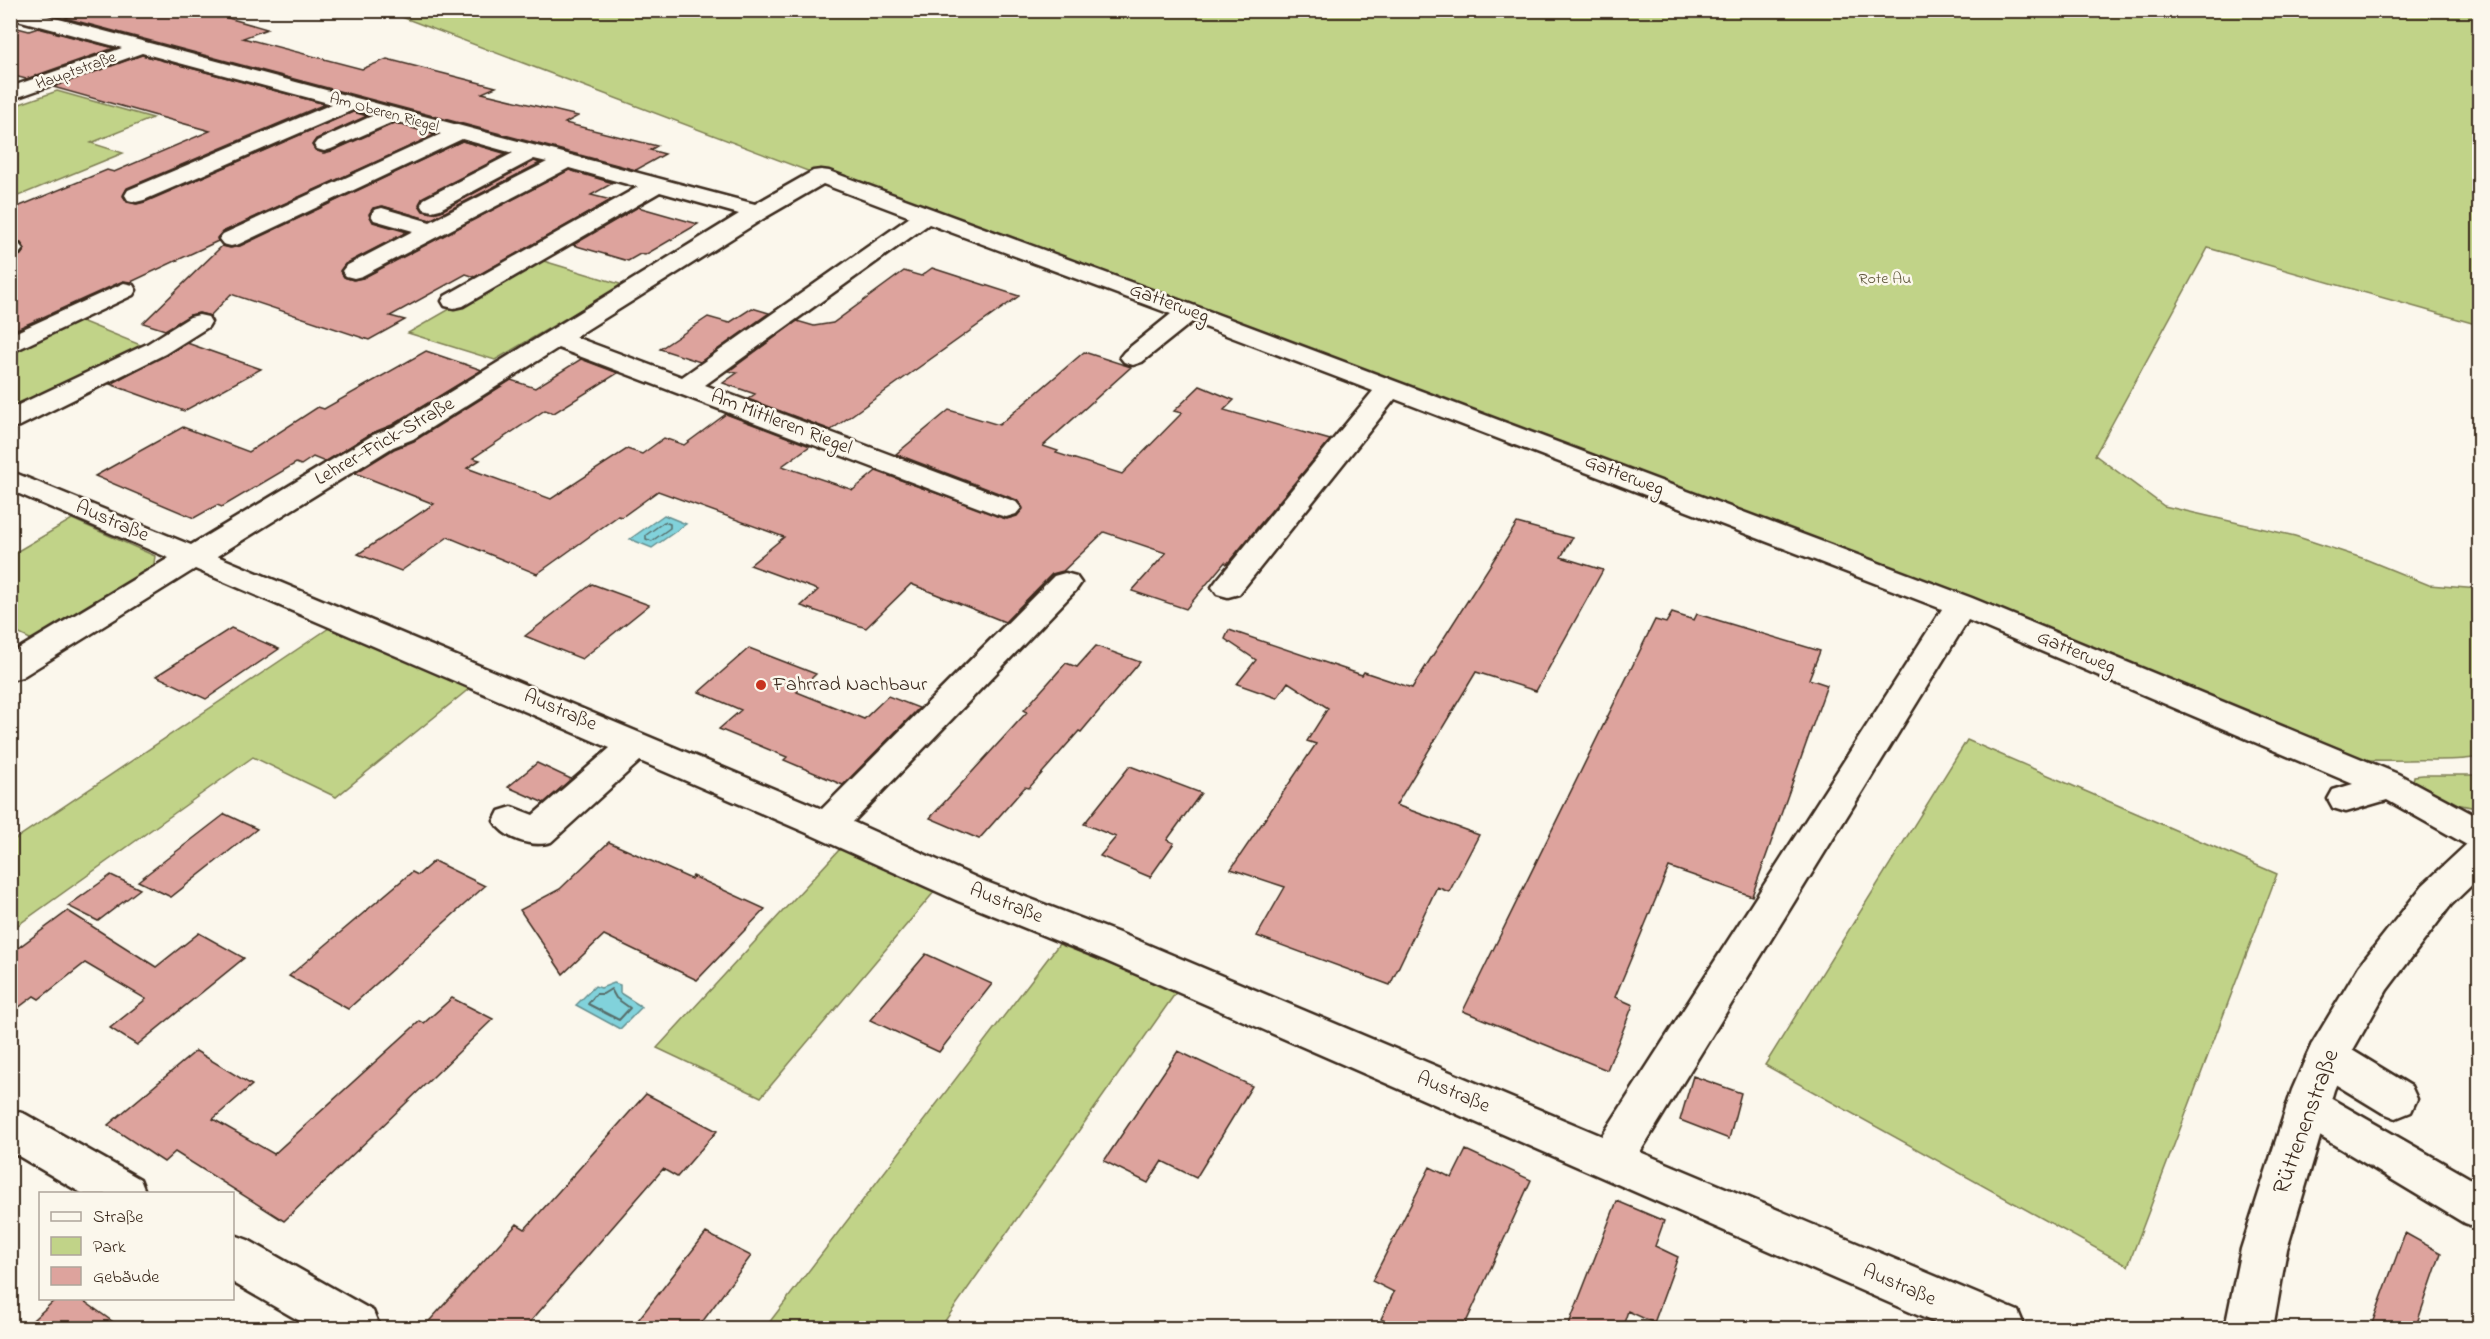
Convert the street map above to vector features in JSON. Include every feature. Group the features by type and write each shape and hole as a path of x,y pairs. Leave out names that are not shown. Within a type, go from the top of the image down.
{"street":[{"name":"Am Oberen Riegel","path":"10,12 758,212"},
{"name":"Hauptstraße","path":"10,94 142,47"},
{"path":"136,195 350,104"},
{"path":"324,146 392,115"},
{"path":"231,238 459,133"},
{"path":"432,204 531,152"},
{"path":"354,271 566,161"},
{"name":"Gatterweg","path":"758,212 821,176 1189,312 1961,605 2030,642 2385,783 2480,835"},
{"path":"454,301 657,185"},
{"name":"Lehrer-Frick-Straße","path":"10,669 383,441 403,433 758,212"},
{"path":"382,215 432,230"},
{"path":"685,387 927,215"},
{"path":"10,345 124,290"},
{"path":"1133,357 1189,312"},
{"path":"10,420 156,349 199,322"},
{"name":"Am Mittleren Riegel","path":"556,338 1006,508"},
{"path":"1228,587 1390,388"},
{"name":"Austraße","path":"10,478 637,744 971,891 1118,949 2001,1329"},
{"path":"827,826 1065,583"},
{"path":"1611,1160 1961,605"},
{"path":"512,821 538,832 637,744"},
{"path":"2346,799 2379,790 2385,783"},
{"name":"Rüttenenstraße","path":"2249,1329 2264,1249 2308,1107 2327,1057 2373,978 2437,895 2480,854"},
{"path":"2327,1057 2396,1099"},
{"path":"2308,1107 2480,1208"},
{"path":"10,1128 121,1192"},
{"path":"234,1257 356,1329"}],"green space":[{"name":"Rote Au","path":"386,11 2479,11 2479,325 2208,248 2095,455 2164,506 2295,536 2365,559 2429,585 2479,589 2479,757 2453,760 2351,759 1970,597 1632,470 1189,312 821,176"},
{"path":"57,91 153,118 91,143 123,153 11,199 11,107"},
{"path":"537,259 623,285 495,360 408,333"},
{"path":"74,318 143,346 11,411 11,349"},
{"path":"72,519 155,556 154,564 145,573 32,640 11,630 11,555"},
{"path":"329,628 470,688 336,797 253,757 11,930 11,842"},
{"path":"1967,740 2277,874 2128,1266 1765,1065"},
{"path":"2479,775 2479,808 2453,803 2427,792 2413,781 2414,776"},
{"path":"840,849 935,891 761,1097 657,1048"},
{"path":"1059,944 1177,991 940,1328 765,1328"}],"water":[{"path":"664,515 686,524 652,548 630,539"},
{"path":"614,983 620,985 620,993 642,1007 620,1029 576,1005 595,986 601,988"}],"building":[{"path":"88,10 200,10 267,29 243,38 362,69 387,59 496,87 482,93 578,116 565,123 657,146 650,150 665,154 636,170 65,18"},
{"path":"10,26 29,31 38,28 114,48 26,79 10,75"},
{"path":"142,55 325,104 127,188 123,196 127,202 137,204 145,202 353,112 367,116 316,139 312,145 315,150 323,153 332,151 395,123 435,135 222,232 217,238 218,241 131,282 123,281 10,332 10,260 21,255 25,249 21,243 10,240 10,210 107,170 114,172 210,131 53,87"},
{"path":"462,141 507,154 423,197 419,205 423,211 433,213 441,211 534,161 540,163 430,220 383,206 373,208 369,214 373,222 407,232 345,264 340,271 344,277 353,280 363,278 569,170 613,183 591,195 611,200 475,277 466,274 390,316 405,320 369,340 231,294 210,316 199,313 190,315 165,330 143,323 222,246 230,248 240,246"},
{"path":"638,207 698,224 645,255 640,254 628,261 573,245"},
{"path":"932,268 1019,296 831,430 748,399 755,394 723,383 737,373 729,371 797,321 814,326 833,323 904,271 921,276"},
{"path":"752,308 769,313 700,362 660,349 708,317 729,323"},
{"path":"187,343 261,369 184,411 110,384"},
{"path":"426,351 482,370 392,425 372,433 325,462 313,457 301,465 296,463 222,507 217,505 194,518 95,476 183,427 249,452 318,407 324,409"},
{"path":"1084,352 1131,367 1043,446 1058,451 1056,453 1122,474 1182,413 1174,411 1200,386 1234,400 1224,410 1330,440 1227,564 1225,562 1186,609 1132,591 1166,553 1104,532 1063,571 1052,574 1005,622 911,584 866,628 801,606 818,590 750,565 784,537 658,491 622,517 618,516 537,574 448,537 401,571 358,554 434,504 355,473 394,449 414,441 511,380 535,388 581,359 618,373 554,413 545,410 473,458 480,460 467,468 551,499 627,449 642,454 664,438 684,445 726,414 810,446 782,466 853,490 876,471 1007,519 1017,516 1023,509 1017,500 896,454 949,410 999,425"},
{"path":"1517,523 1572,538 1561,557 1603,570 1536,691 1476,672 1396,805 1479,835 1449,892 1437,887 1390,985 1257,936 1285,887 1231,869 1316,744 1307,741 1328,708 1288,682 1277,698 1237,684 1256,660 1225,639 1229,630 1362,675 1364,672 1412,688"},
{"path":"592,584 649,605 582,659 525,636"},
{"path":"1672,613 1694,620 1697,614 1820,651 1809,679 1827,685 1752,896 1669,867 1615,997 1633,1005 1607,1070 1463,1011 1655,620 1666,623"},
{"path":"231,628 279,649 206,699 156,676"},
{"path":"1096,646 1140,662 1081,732 1079,731 1029,788 1025,787 979,839 930,818 1027,712 1024,710 1066,663 1077,667"},
{"path":"749,648 816,674 797,692 864,719 888,696 919,708 843,785 784,760 787,757 719,729 741,710 699,692"},
{"path":"537,763 571,779 544,803 508,787"},
{"path":"1130,766 1201,793 1167,840 1174,843 1150,877 1100,856 1116,837 1084,824"},
{"path":"225,814 257,829 171,897 138,881"},
{"path":"609,842 691,879 693,876 765,909 697,980 604,935 563,974 520,910 560,889"},
{"path":"434,861 485,886 348,1009 289,976 412,872 418,875"},
{"path":"111,875 140,889 98,921 68,906"},
{"path":"68,911 156,967 199,933 244,958 137,1045 110,1028 146,999 85,963 39,999 34,996 10,1014 10,954"},
{"path":"926,954 992,984 939,1052 870,1020"},
{"path":"452,998 493,1019 284,1221 175,1152 164,1162 108,1125 196,1051 252,1085 213,1119 274,1154 420,1021 424,1023"},
{"path":"1178,1051 1252,1086 1196,1178 1162,1161 1148,1183 1104,1161"},
{"path":"1693,1076 1741,1093 1729,1139 1680,1120"},
{"path":"646,1094 717,1131 677,1177 663,1169 524,1329 422,1329 517,1224 525,1229"},
{"path":"1466,1150 1531,1180 1463,1329 1401,1329 1381,1319 1394,1292 1372,1281 1430,1167 1452,1178"},
{"path":"1617,1201 1664,1221 1655,1246 1678,1257 1654,1323 1628,1311 1622,1329 1567,1329"},
{"path":"706,1233 751,1256 697,1329 631,1329"},
{"path":"2405,1233 2441,1253 2415,1329 2370,1329"},
{"path":"55,1300 82,1300 123,1329 23,1329"}],"place":[{"name":"Fahrrad Nachbaur","path":"761,685"}]}
